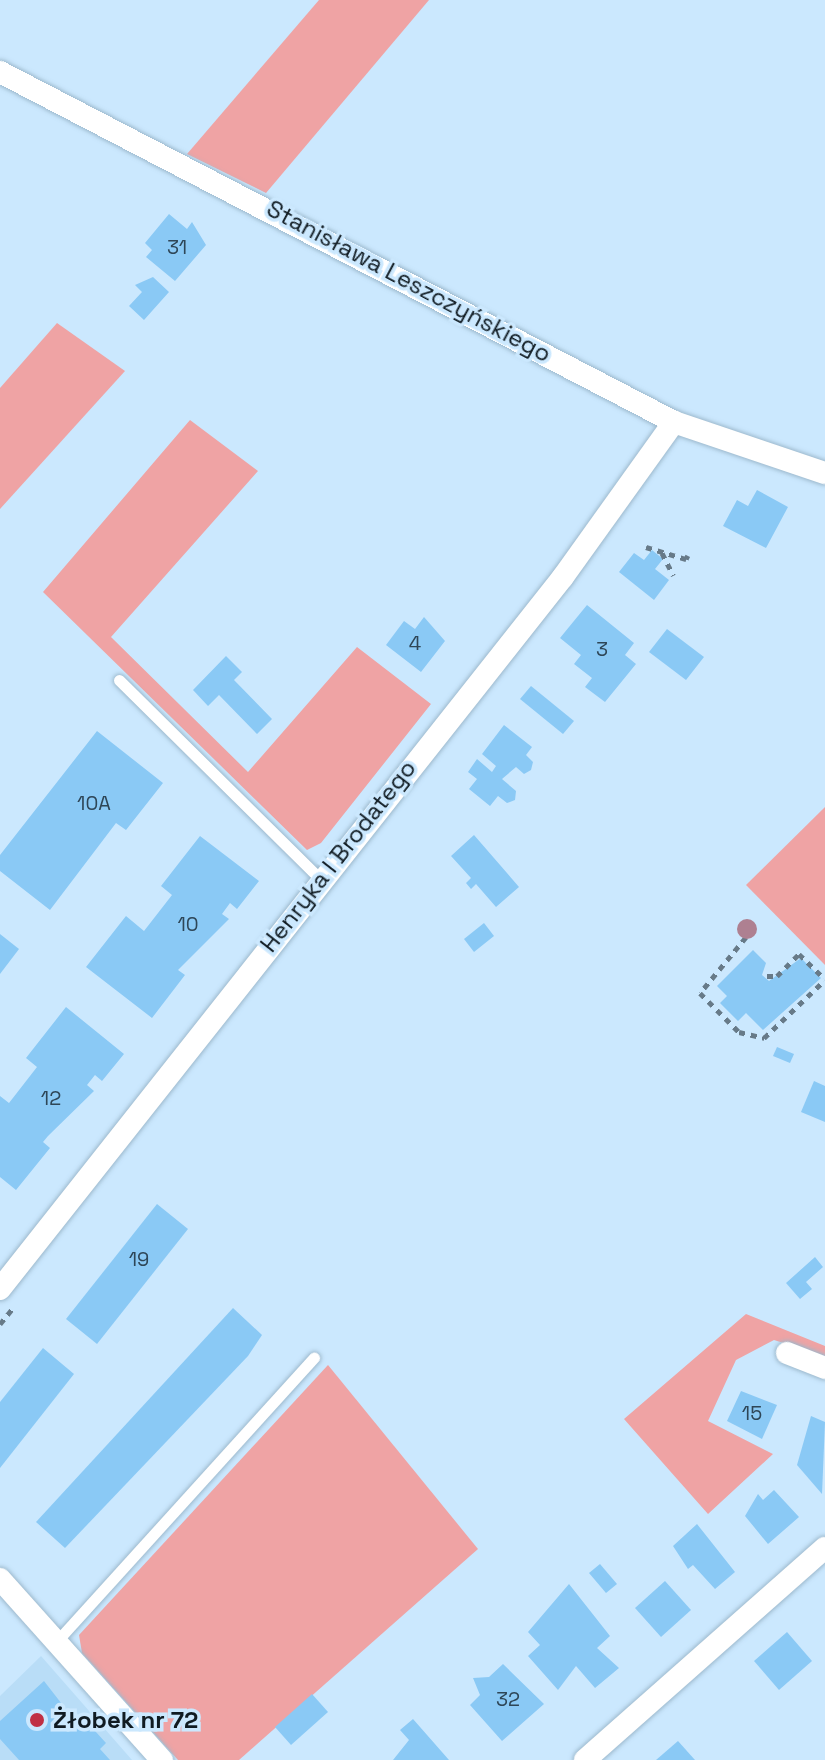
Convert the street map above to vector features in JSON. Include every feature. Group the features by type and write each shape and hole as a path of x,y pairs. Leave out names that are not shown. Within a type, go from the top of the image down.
{"street":[{"name":"Stanisława Leszczyńskiego","path":"0,72 674,422 825,473"},
{"name":"Henryka I Brodatego","path":"0,1289 319,878 563,577 674,422"},
{"path":"787,1353 825,1368"},
{"path":"585,1760 825,1548"},
{"path":"0,1579 162,1760"}],"lane":[{"path":"119,680 319,878"},
{"path":"56,1642 314,1357"}],"path":[{"path":"646,547 688,555"},
{"path":"661,552 673,575"},
{"path":"746,937 700,993 739,1032 764,1038 825,980 799,954 777,976 767,976"}],"shaded area":[{"path":"319,0 429,0 266,193 187,154"},
{"path":"57,323 125,371 0,509 0,388"},
{"path":"190,420 258,471 111,637 248,772 357,647 431,704 321,843 307,850 43,592"},
{"path":"825,807 825,965 746,885"},
{"path":"746,1314 825,1346 825,1356 774,1340 736,1360 708,1421 773,1454 708,1514 624,1419"},
{"path":"328,1365 478,1549 239,1760 178,1760 82,1653 79,1635"},
{"name":"Żłobek nr 72","path":"41,1656 132,1760 0,1760 0,1696"}],"building":[{"path":"169,214 187,229 192,222 206,245 175,281 146,257 152,250 145,243"},
{"path":"153,277 169,292 144,320 129,306 142,292 135,285"},
{"path":"757,490 788,507 766,548 723,526 737,500 748,506"},
{"path":"652,550 663,559 655,569 669,580 654,600 619,572 634,553 644,560"},
{"path":"587,605 634,643 625,655 636,664 605,702 585,687 592,678 574,664 581,655 560,638"},
{"path":"424,617 445,641 421,672 386,645 404,621 415,629"},
{"path":"667,629 704,657 686,680 649,652"},
{"path":"226,656 242,672 234,680 272,719 257,734 219,695 208,706 193,690"},
{"path":"531,686 574,721 563,734 520,699"},
{"path":"504,725 532,747 526,755 533,762 531,770 524,774 516,767 502,779 516,791 515,800 507,803 498,796 490,806 469,789 477,779 468,772 477,759 492,772 496,766 482,754"},
{"path":"97,731 163,783 126,830 116,823 50,910 0,871 0,855"},
{"path":"474,835 519,887 496,907 476,884 471,889 466,883 471,878 451,856"},
{"path":"200,836 259,881 237,909 230,903 222,914 229,919 178,970 185,975 152,1018 86,967 126,916 144,931 172,895 161,886"},
{"path":"484,923 494,936 474,952 464,939"},
{"path":"0,934 19,949 0,974"},
{"path":"753,950 766,963 762,975 769,981 801,958 821,978 763,1030 746,1013 738,1021 720,1003 727,996 717,986"},
{"path":"66,1007 124,1054 102,1081 95,1075 87,1085 94,1091 43,1142 50,1148 16,1190 0,1177 0,1096 9,1103 37,1067 26,1058"},
{"path":"777,1047 794,1054 790,1063 773,1056"},
{"path":"814,1081 825,1086 825,1122 801,1112"},
{"path":"157,1204 188,1229 97,1344 66,1319"},
{"path":"815,1257 823,1267 806,1282 812,1289 800,1299 786,1283"},
{"path":"233,1308 262,1335 248,1356 65,1548 36,1522"},
{"path":"43,1348 74,1374 0,1468 0,1402"},
{"path":"741,1391 777,1405 762,1439 727,1421"},
{"path":"811,1416 825,1422 822,1494 797,1465"},
{"path":"774,1490 799,1517 768,1544 745,1516 758,1494 763,1500"},
{"path":"697,1524 735,1572 715,1589 693,1565 688,1569 673,1546"},
{"path":"600,1564 617,1584 606,1593 589,1573"},
{"path":"665,1581 691,1610 661,1637 635,1608"},
{"path":"569,1584 610,1636 597,1648 619,1668 595,1688 576,1666 558,1690 528,1656 540,1645 528,1632"},
{"path":"787,1632 812,1661 779,1690 754,1661"},
{"path":"503,1664 544,1704 502,1741 470,1705 480,1695 473,1678 489,1677"},
{"name":"Żłobek nr 72","path":"44,1681 79,1726 85,1720 106,1743 100,1749 110,1760 19,1760 0,1739 0,1721"},
{"path":"312,1694 328,1712 291,1745 275,1727"},
{"path":"413,1719 449,1760 393,1760 409,1740 400,1730"},
{"path":"678,1741 695,1760 656,1760"}],"place":[{"name":"Żłobek nr 72","path":"37,1720"}]}
